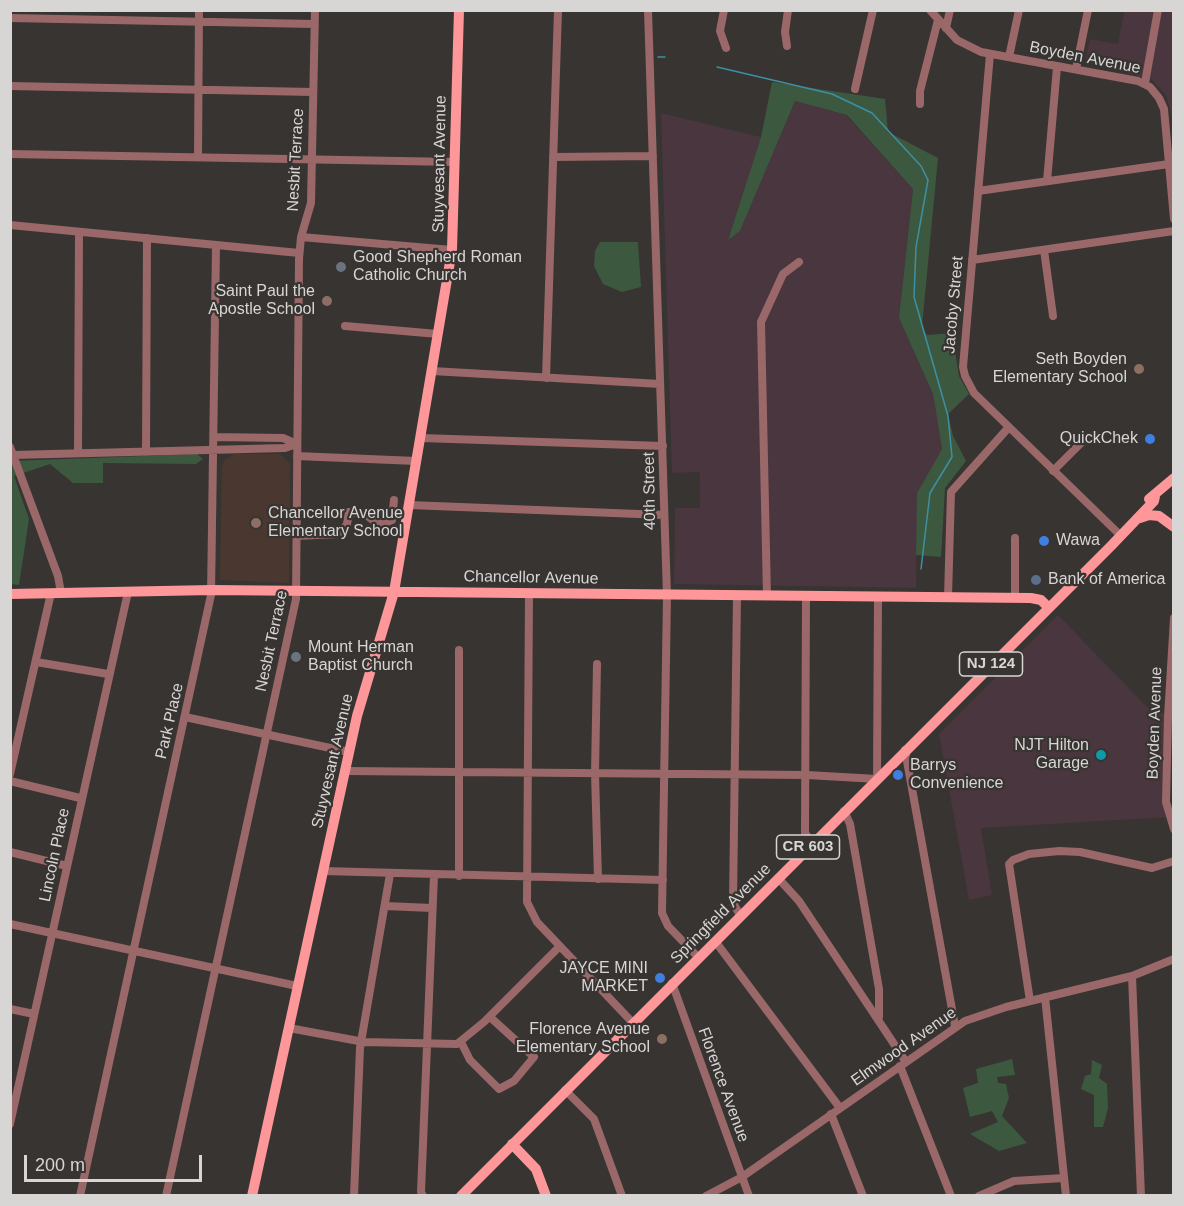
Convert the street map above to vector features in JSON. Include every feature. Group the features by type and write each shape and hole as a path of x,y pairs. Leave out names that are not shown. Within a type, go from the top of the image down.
{"main road":[{"name":"Stuyvesant Avenue","path":"252,1196 349,752 394,592 421,438 452,250 459,10"},
{"name":"Springfield Avenue","path":"1103,551 1117,532 1173,478"},
{"name":"Springfield Avenue","path":"461,1196 1154,501 1155,496"},
{"path":"1132,523 1143,516 1153,515 1164,519 1173,527"},
{"name":"Chancellor Avenue","path":"10,594 212,590 948,597 1041,600 1048,607"},
{"path":"512,1144 536,1169 546,1196"}],"street":[{"path":"198,158 200,10"},
{"name":"Nesbit Terrace","path":"166,1196 297,591 299,253 301,237 310,209 315,10"},
{"path":"546,378 558,10"},
{"name":"40th Street","path":"648,10 666,595 663,774 664,919 699,957"},
{"path":"724,10 720,31 726,48"},
{"path":"787,46 784,32 788,10"},
{"path":"855,89 873,10"},
{"name":"Boyden Avenue","path":"930,10 964,45 990,54 1145,84 1156,93 1164,109 1173,219"},
{"path":"946,28 950,10"},
{"path":"1009,57 1020,10"},
{"path":"1076,69 1088,10"},
{"path":"1145,84 1158,10"},
{"path":"10,18 314,24"},
{"path":"920,104 920,91 938,20"},
{"name":"Jacoby Street","path":"990,54 963,367 965,376 974,393 1117,532"},
{"path":"1047,181 1057,66"},
{"path":"10,86 313,92"},
{"path":"10,154 455,162"},
{"path":"553,157 653,156"},
{"path":"978,191 1169,164"},
{"path":"10,225 299,253"},
{"path":"972,260 1173,231"},
{"path":"78,453 79,232"},
{"path":"301,237 452,250"},
{"path":"146,452 147,238"},
{"name":"Park Place","path":"80,1196 212,590 216,245"},
{"path":"1044,250 1053,316"},
{"path":"767,596 761,322 783,274 799,262"},
{"path":"345,326 438,333"},
{"path":"432,371 660,384"},
{"path":"948,597 951,492 1009,427"},
{"path":"1053,471 1087,436"},
{"path":"214,437 283,438 297,444"},
{"path":"421,438 663,446"},
{"path":"10,774 36,662 56,593 58,576 11,451 146,452 285,448 297,444"},
{"path":"297,456 416,461"},
{"path":"296,536 340,534 347,524 349,512 365,514 375,522 387,522 392,520 394,500"},
{"path":"409,505 664,514"},
{"path":"1015,538 1015,598"},
{"name":"Lincoln Place","path":"10,1124 80,798 128,592"},
{"path":"529,594 527,877 530,910 560,946 633,1023"},
{"path":"737,596 733,903 740,915"},
{"path":"806,597 805,833 812,843"},
{"path":"345,771 736,774 877,778 878,598"},
{"name":"Boyden Avenue","path":"1173,616 1167,791 1173,829"},
{"path":"459,650 459,876"},
{"path":"36,662 108,674"},
{"path":"597,664 595,773 598,879"},
{"path":"185,717 349,752"},
{"path":"905,750 955,1026"},
{"path":"10,781 80,798"},
{"path":"844,811 850,824 879,989 879,1017"},
{"path":"1030,1001 1009,864 1013,860 1029,854 1059,851 1080,852 1152,868 1173,861"},
{"path":"10,852 67,866"},
{"path":"323,871 663,880"},
{"path":"354,1196 361,1041 390,874"},
{"path":"423,1196 421,1192 434,875"},
{"path":"778,878 799,901 879,1017 903,1064 951,1196"},
{"path":"385,906 432,908"},
{"path":"10,924 297,986"},
{"path":"715,941 840,1108"},
{"path":"289,1028 361,1041 453,1046 490,1017 560,946"},
{"name":"Elmwood Avenue","path":"706,1196 742,1177 955,1026 977,1015 1132,976 1173,959"},
{"path":"1132,976 1141,1196"},
{"name":"Florence Avenue","path":"672,983 749,1196"},
{"path":"1045,998 1066,1196"},
{"path":"10,1009 34,1014"},
{"path":"461,1042 470,1060 499,1089 514,1081 534,1057 490,1017"},
{"path":"566,1090 594,1119 622,1196"},
{"path":"831,1114 863,1196"},
{"path":"979,1196 1014,1181 1064,1178"}],"shaded area":[{"path":"1124,11 1173,11 1173,121 1166,95 1152,80 1085,62 1090,39 1118,44"},
{"path":"795,101 846,115 913,189 899,318 933,394 942,449 917,493 916,588 674,584 675,508 700,508 700,472 672,473 661,113 761,137 728,239 740,231"},
{"name":"Chancellor Avenue Elementary School","path":"234,454 280,454 290,464 289,583 220,580 222,466 225,460"},
{"name":"NJT Hilton Garage","path":"1058,615 1152,712 1170,713 1170,817 981,828 992,895 969,900 939,734"}],"green space":[{"path":"772,82 885,99 888,132 938,158 922,326 927,335 952,333 959,376 969,394 948,414 953,436 966,461 945,488 941,557 916,555 917,493 942,449 933,394 899,318 913,189 847,115 795,101 740,231 728,240 761,137"},
{"path":"600,242 638,242 641,287 622,292 603,284 594,266 595,251"},
{"path":"197,454 203,459 196,464 103,463 103,483 73,483 50,464 14,476 29,519 19,585 11,584 11,461"},
{"path":"1012,1059 1015,1075 997,1077 998,1083 1006,1084 1009,1098 1002,1116 1027,1143 999,1151 970,1134 998,1122 992,1111 970,1117 963,1088 978,1083 976,1069"},
{"path":"1092,1060 1102,1065 1099,1078 1107,1084 1108,1108 1103,1127 1094,1127 1094,1095 1081,1089 1085,1076 1091,1074"}],"waterway":[{"path":"658,57 665,57"},
{"path":"717,67 832,94 872,113 921,166 928,180 916,247 914,297 948,416 952,457 930,493 921,569"}],"place":[{"name":"Good Shepherd Roman Catholic Church","path":"341,267"},
{"name":"Saint Paul the Apostle School","path":"327,301"},
{"name":"Seth Boyden Elementary School","path":"1139,369"},
{"name":"QuickChek","path":"1150,439"},
{"name":"Chancellor Avenue Elementary School","path":"256,523"},
{"name":"Wawa","path":"1044,541"},
{"name":"Bank of America","path":"1036,580"},
{"name":"Mount Herman Baptist Church","path":"296,657"},
{"name":"NJT Hilton Garage","path":"1101,755"},
{"name":"Barrys Convenience","path":"898,775"},
{"name":"JAYCE MINI MARKET","path":"660,978"},
{"name":"Florence Avenue Elementary School","path":"662,1039"}]}
